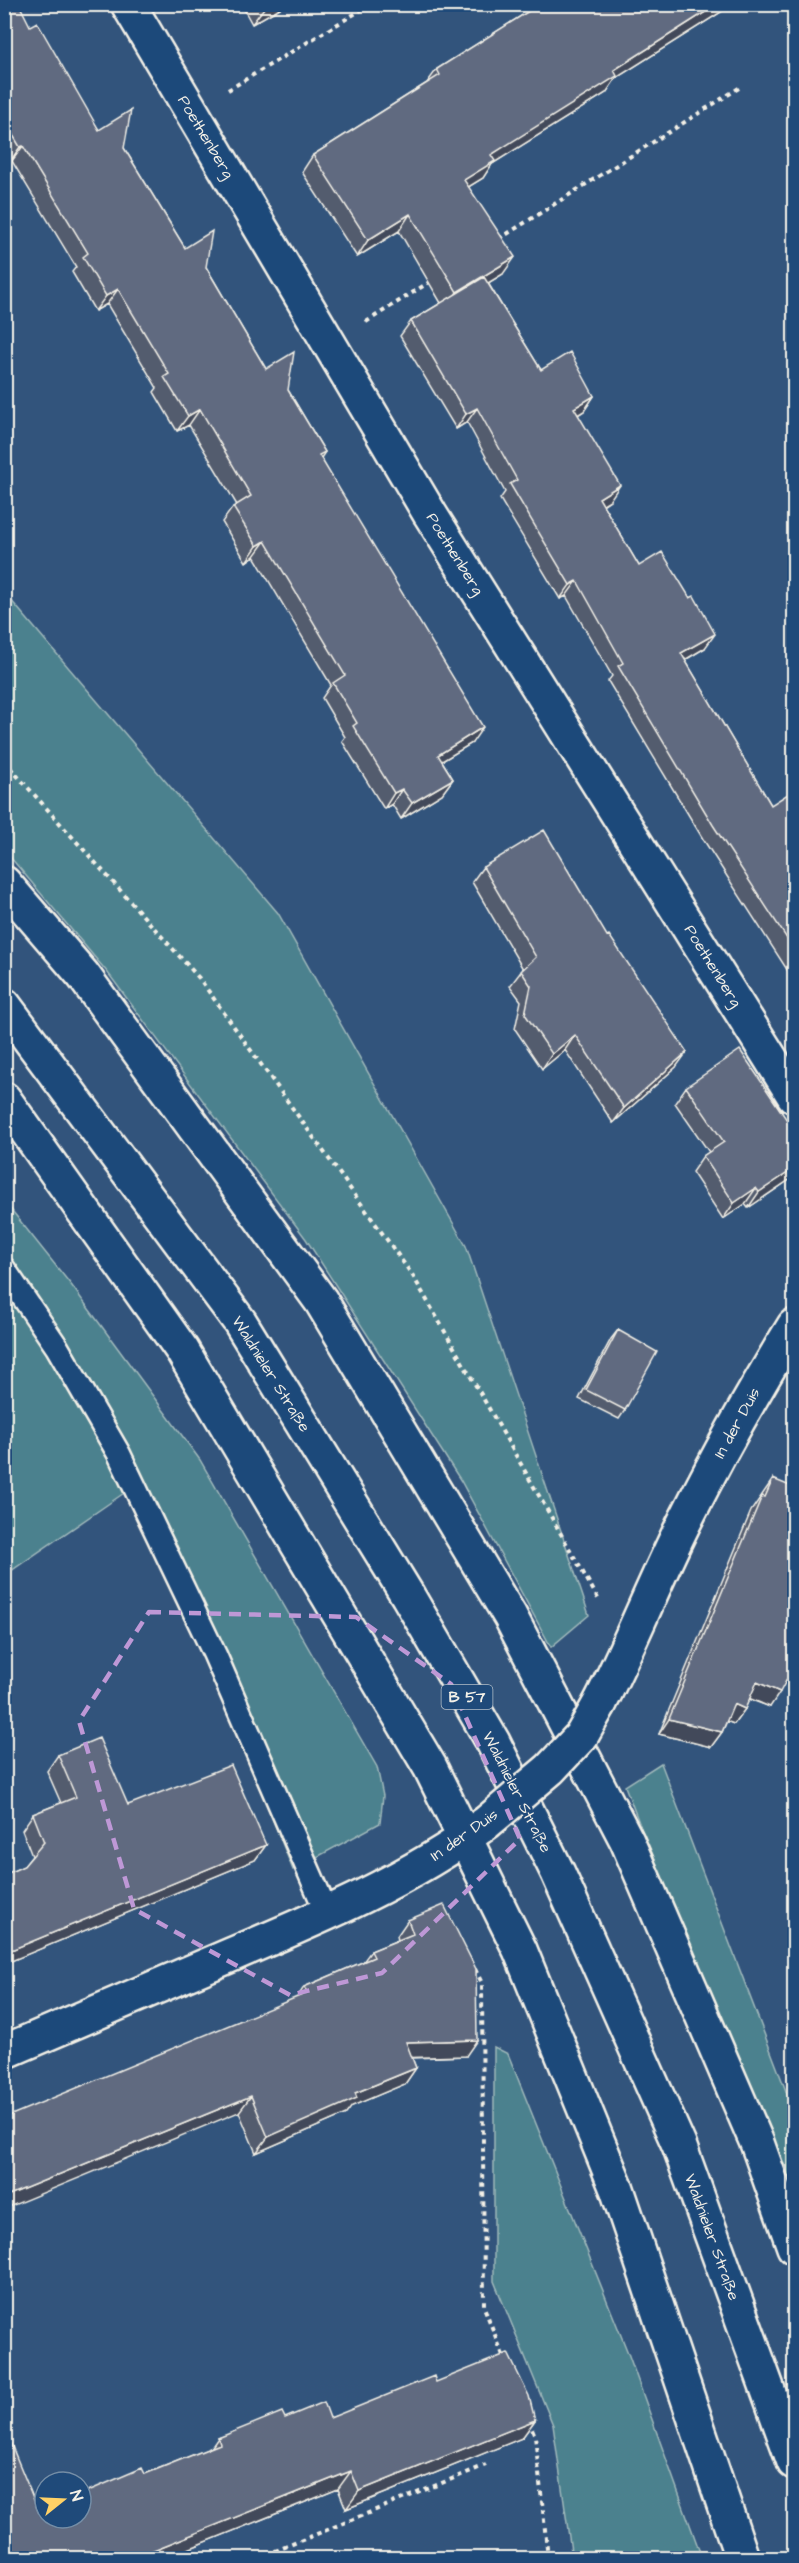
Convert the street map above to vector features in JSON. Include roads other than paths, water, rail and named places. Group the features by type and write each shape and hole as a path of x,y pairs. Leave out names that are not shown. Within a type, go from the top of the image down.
{"main road":[{"name":"Poethenberg","path":"128,4 430,514 795,1096"},
{"path":"4,884 83,975 321,1301 510,1616 627,1841 757,2143 795,2247"},
{"name":"Waldnieler Straße","path":"4,1005 240,1322 408,1596 493,1742 558,1873 679,2145 795,2462"},
{"path":"4,1099 182,1350 430,1767 475,1831 520,1950 617,2189 742,2559"},
{"name":"In der Duis","path":"4,2052 299,1927 397,1879 475,1831 550,1769 582,1735 600,1703 627,1650 688,1514 762,1378 795,1326"}],"lane":[{"path":"4,1269 57,1347 119,1454 215,1656 327,1913"}]}
